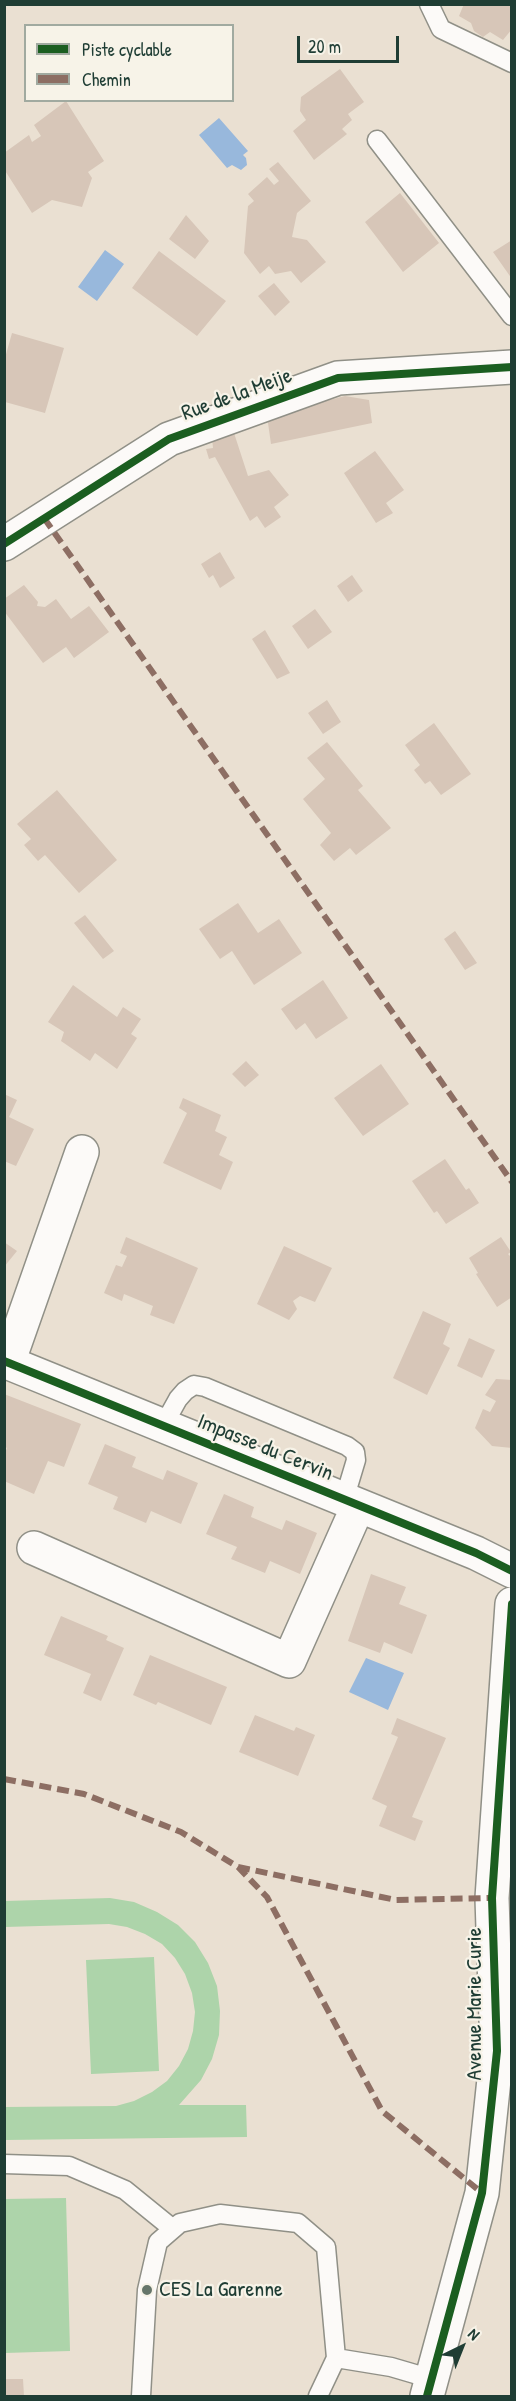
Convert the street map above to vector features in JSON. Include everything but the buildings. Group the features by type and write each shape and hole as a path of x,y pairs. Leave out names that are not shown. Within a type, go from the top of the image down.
{"street":[{"name":"Rue de la Meije","path":"4,544 170,438 338,378 512,367"},
{"name":"Impasse du Cervin","path":"82,1152 6,1362 476,1553 512,1571"},
{"path":"34,1548 289,1661 351,1503"},
{"name":"Avenue Marie Curie","path":"430,2388 482,2193 496,2062 492,1898 512,1604"}],"lane":[{"path":"429,4 441,29 512,63"},
{"path":"377,140 512,316"},
{"path":"163,1426 185,1391 194,1385 205,1387 347,1446 355,1452 351,1503"},
{"path":"4,2164 69,2166 125,2190 173,2229"},
{"path":"141,2397 147,2290 159,2242 180,2223 220,2214 298,2223 326,2247 336,2358 318,2397"},
{"path":"336,2358 391,2367 430,2388"}],"green space":[{"path":"110,1898 134,1902 178,1925 195,1942 208,1963 217,1986 220,2011 219,2035 212,2059 201,2080 179,2105 246,2105 247,2137 5,2140 5,2107 116,2106 134,2101 167,2081 179,2066 188,2049 195,2012 192,1993 185,1974 162,1944 127,1927 109,1924 5,1927 5,1901"},
{"path":"154,1957 159,2071 91,2074 86,1960"},
{"path":"66,2198 70,2351 5,2353 5,2199"}],"water":[{"path":"219,118 248,151 243,155 247,165 241,170 232,165 227,168 199,135"},
{"path":"105,250 124,264 97,301 78,287"},
{"path":"366,1658 404,1673 388,1710 349,1692"}],"marked path":[{"path":"44,518 512,1182"},
{"path":"4,1779 84,1794 181,1832 238,1867 267,1897 382,2111 482,2193"},
{"path":"238,1867 396,1900 492,1898"}],"cycle path":[{"path":"4,544 169,439 338,378 512,367"},
{"path":"4,1361 476,1553 512,1571"},
{"path":"427,2396 482,2193 497,2051 492,1898 512,1604"}],"place":[{"name":"CES La Garenne","path":"147,2290"}]}
